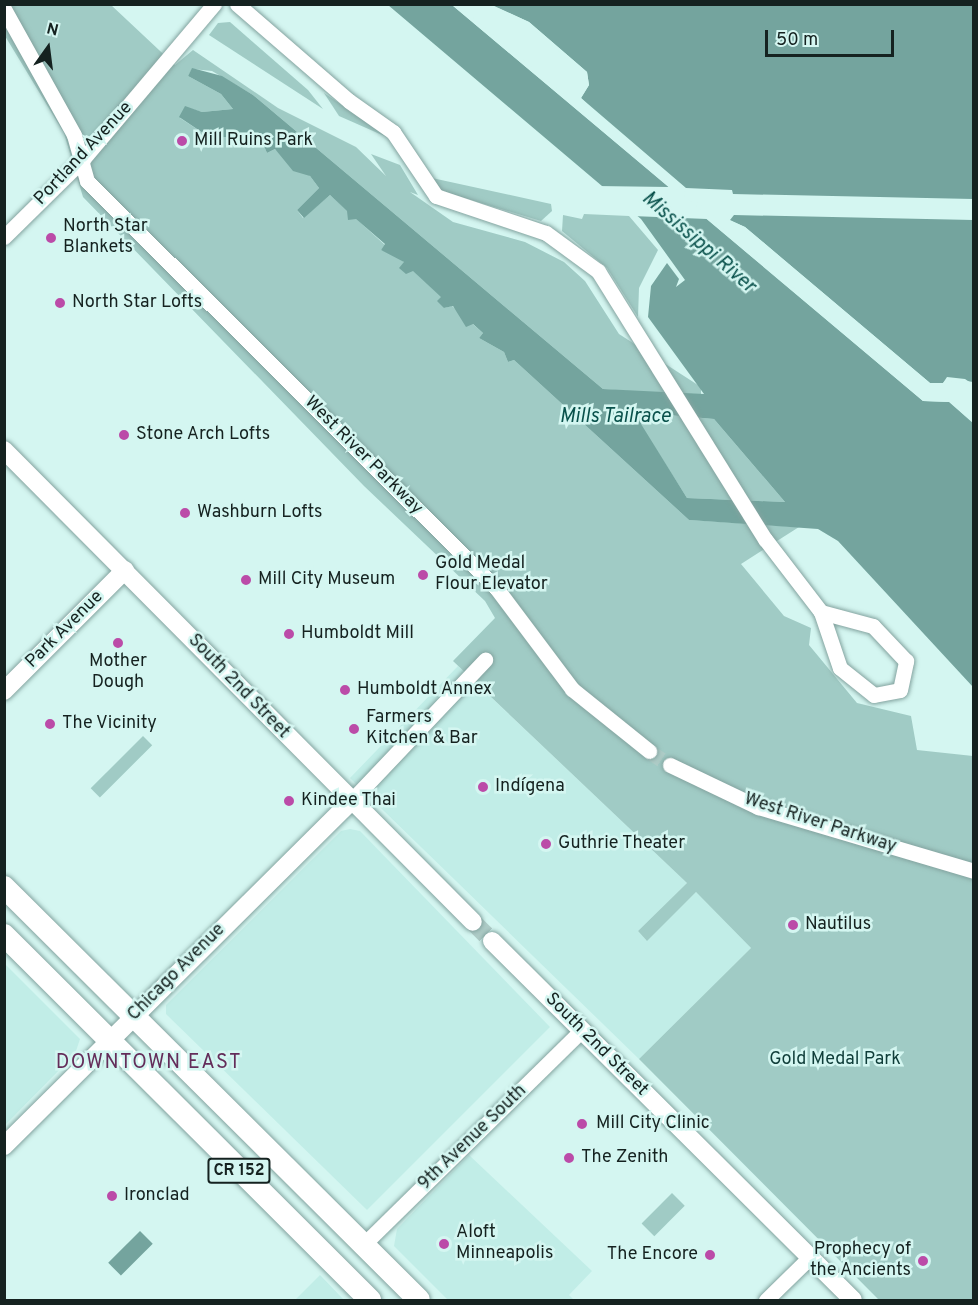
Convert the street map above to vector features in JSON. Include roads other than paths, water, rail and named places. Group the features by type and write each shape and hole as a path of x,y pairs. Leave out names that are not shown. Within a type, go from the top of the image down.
{"main road":[{"name":"CR 152","path":"4,887 419,1300"},
{"name":"CR 152","path":"4,935 370,1300"}],"street":[{"name":"Portland Avenue","path":"4,237 83,159 214,4"},
{"path":"237,4 348,101 393,132 436,196 546,233 576,250 618,299 742,502 821,612 840,668 873,695 900,690 906,661 873,626 821,612"},
{"name":"West River Parkway","path":"4,9 37,61 83,159 87,181 497,589 572,689 649,751"},
{"name":"South 2nd Street","path":"4,450 473,922"},
{"name":"Park Avenue","path":"4,691 124,570"},
{"path":"351,801 485,660"},
{"name":"West River Parkway","path":"670,765 758,807 974,871"},
{"name":"Chicago Avenue","path":"4,1146 351,801"},
{"name":"South 2nd Street","path":"492,941 853,1300"},
{"name":"9th Avenue South","path":"363,1245 582,1030"},
{"path":"766,1300 810,1257"}],"water":[{"path":"388,5 452,5 923,401 950,402 973,423 973,687 838,541 818,529 689,520 514,360 508,362 504,352 479,338 483,333 473,324 466,327 453,306 444,308 437,301 441,297 413,271 406,274 399,268 404,262 381,250 385,244 356,219 348,220 347,211 330,195 304,218 297,210 319,188 310,176 293,171 275,149 267,153 260,137 209,137 179,117 185,106 202,112 233,109 221,94 188,76 192,68 222,76 253,95 603,389 704,394 648,317 651,286 667,263 679,279 676,287 685,280 641,219","holes":["645,413 714,419 785,502 687,498 641,424"]},
{"path":"492,5 973,5 973,382 948,378 943,383 930,383 745,227 717,215 593,110 581,98 589,85 587,72 529,22"},
{"path":"140,1231 153,1244 121,1276 108,1263"}],"tunnel":[{"path":"649,751 670,765"},
{"path":"473,922 492,941"}],"place":[{"name":"Mill Ruins Park","path":"182,141"},
{"name":"North Star Blankets","path":"51,238"},
{"name":"North Star Lofts","path":"60,303"},
{"name":"Stone Arch Lofts","path":"124,435"},
{"name":"Washburn Lofts","path":"185,513"},
{"name":"Gold Medal Flour Elevator","path":"423,575"},
{"name":"Mill City Museum","path":"246,580"},
{"name":"Humboldt Mill","path":"289,634"},
{"name":"Mother Dough","path":"118,643"},
{"name":"Humboldt Annex","path":"345,690"},
{"name":"The Vicinity","path":"50,724"},
{"name":"Farmers Kitchen & Bar","path":"354,729"},
{"name":"Indígena","path":"483,787"},
{"name":"Kindee Thai","path":"289,801"},
{"name":"Guthrie Theater","path":"546,844"},
{"name":"Nautilus","path":"793,925"},
{"name":"Mill City Clinic","path":"582,1124"},
{"name":"The Zenith","path":"569,1158"},
{"name":"Ironclad","path":"112,1196"},
{"name":"Aloft Minneapolis","path":"444,1244"},
{"name":"The Encore","path":"710,1255"},
{"name":"Prophecy of the Ancients","path":"923,1261"}],"district":[{"name":"DOWNTOWN EAST","path":"149,1063"}],"water label":[{"name":"Mississippi River","path":"698,243"},
{"name":"Mills Tailrace","path":"615,417"}],"park label":[{"name":"Gold Medal Park","path":"835,1060"}]}
